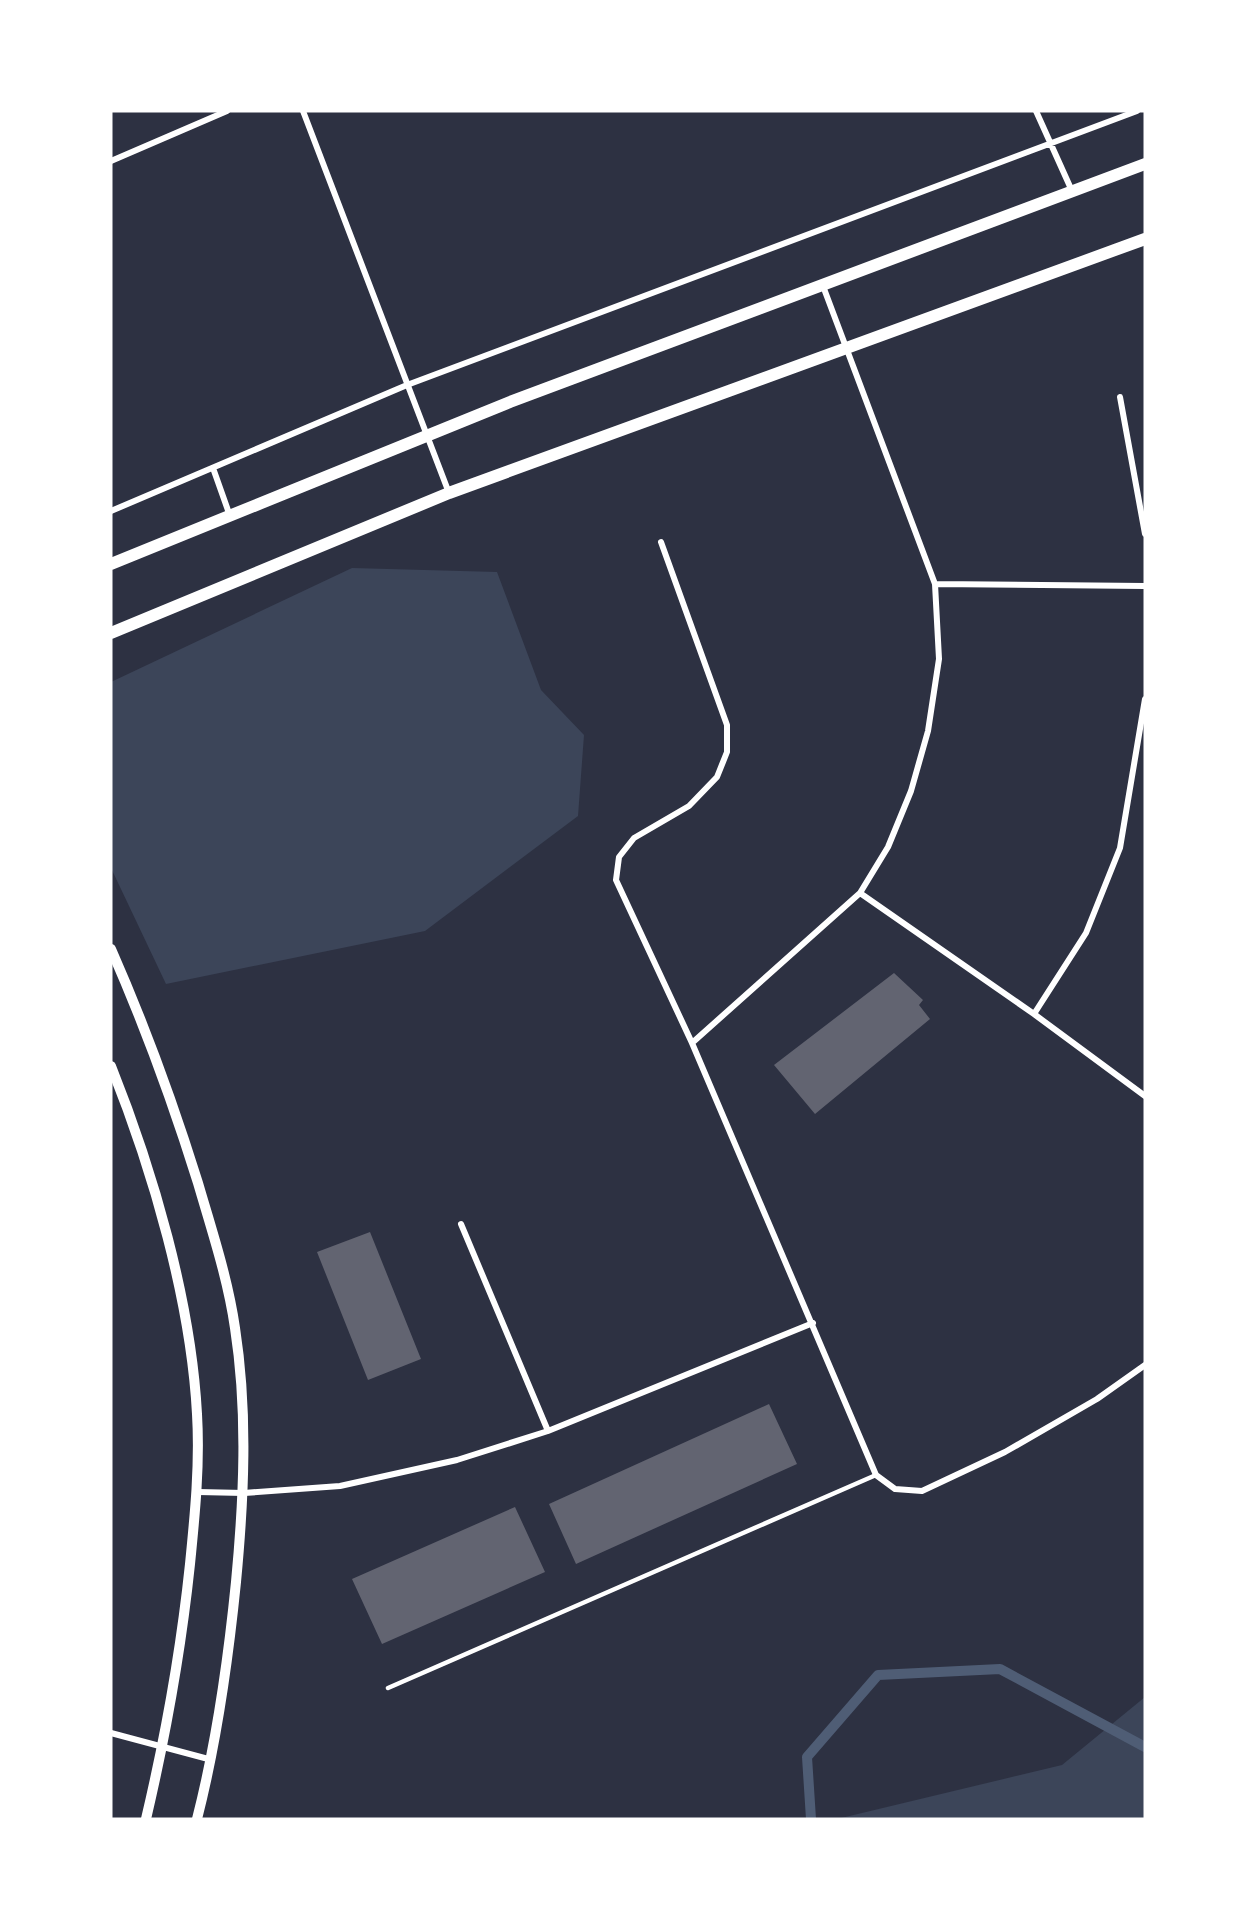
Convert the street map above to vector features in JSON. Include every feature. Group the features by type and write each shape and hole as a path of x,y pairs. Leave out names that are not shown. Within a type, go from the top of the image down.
{"main road":[{"path":"111,564 426,435 1145,164"},
{"path":"111,633 449,493 1145,239"}],"street":[{"path":"111,161 227,111"},
{"path":"303,111 449,493"},
{"path":"1036,111 1072,191"},
{"path":"111,512 407,385 1137,111"},
{"path":"692,1043 861,893 888,847 907,800 928,731 939,659 935,584 823,286"},
{"path":"1120,397 1145,534"},
{"path":"213,468 230,516"},
{"path":"661,542 727,725 727,752 717,777 689,806 634,838 619,857 616,880 692,1043 876,1475 895,1489 922,1491 1005,1452 1097,1399 1145,1365"},
{"path":"935,584 1145,586"},
{"path":"1034,1014 1086,933 1120,848 1145,699"},
{"path":"861,893 1034,1014 1145,1096"},
{"path":"111,949 173,1103 217,1245 235,1328 242,1414 244,1493 230,1642 212,1760 198,1819"},
{"path":"111,1066 132,1119 180,1294 189,1338 197,1413 198,1492 183,1634 163,1747 146,1819"},
{"path":"461,1224 548,1431"},
{"path":"198,1492 244,1493 339,1486 398,1475 548,1431 813,1323"},
{"path":"111,1733 212,1760"}],"lane":[{"path":"388,1688 876,1475"}],"shaded area":[{"path":"352,568 497,572 541,690 584,735 578,816 425,931 166,984 111,868 111,682"},
{"path":"1145,1697 1145,1819 837,1819 1062,1765"}],"building":[{"path":"894,973 923,1000 919,1005 930,1019 815,1114 774,1065"},
{"path":"370,1232 421,1359 368,1380 317,1252"},
{"path":"769,1404 797,1464 576,1564 549,1504"},
{"path":"515,1507 545,1572 382,1644 352,1579"}],"waterway":[{"path":"811,1819 807,1757 878,1675 1000,1669 1145,1747"}]}
